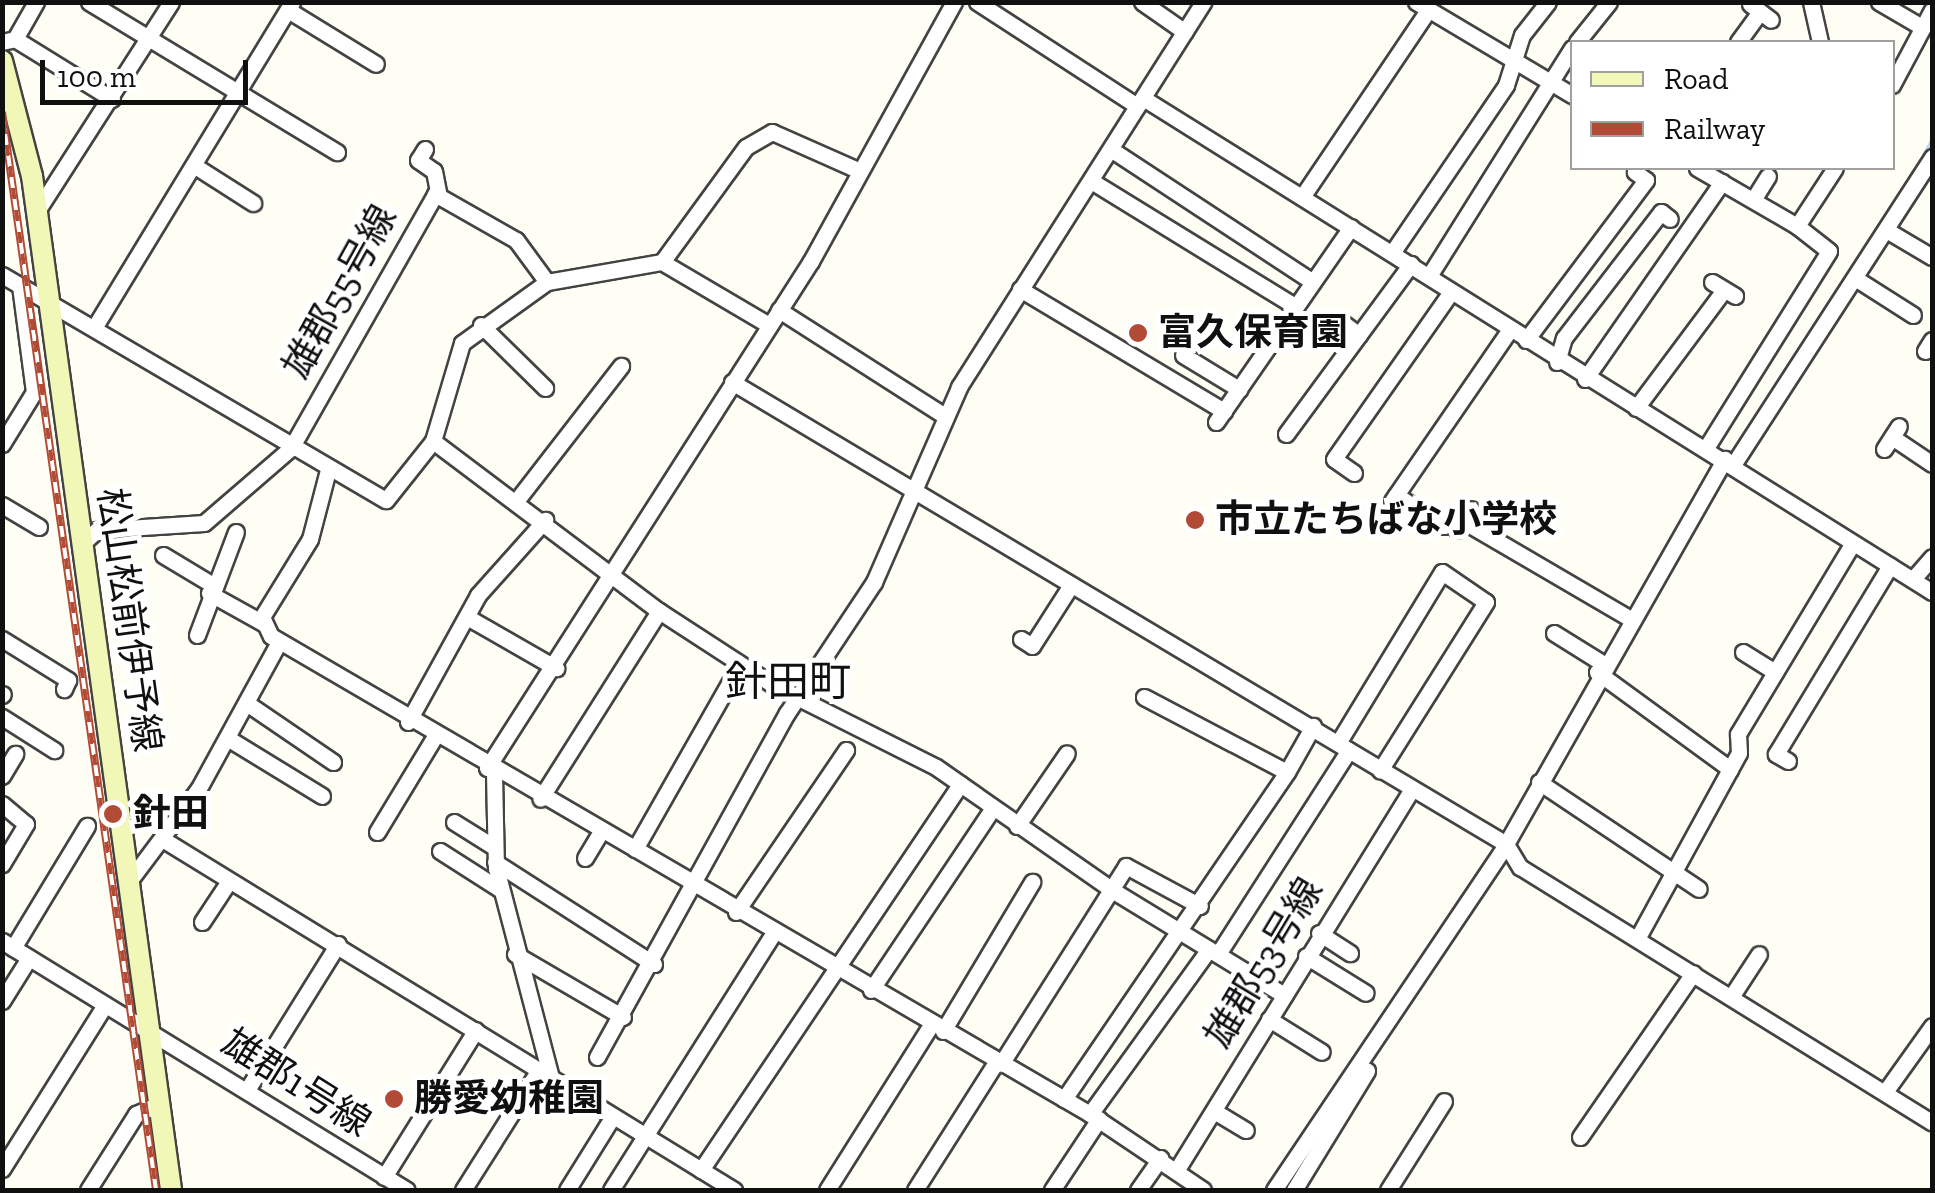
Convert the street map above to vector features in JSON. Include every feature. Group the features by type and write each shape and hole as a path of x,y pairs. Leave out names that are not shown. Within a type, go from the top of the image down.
{"main road":[{"name":"松山松前伊予線","path":"2,61 37,211 172,1190"}],"street":[{"path":"36,2 9,41 112,99"},
{"path":"89,2 338,152"},
{"path":"37,211 171,2"},
{"path":"463,1190 545,1074 494,855 490,771 779,310 954,2"},
{"path":"977,2 1351,227 1557,362 1729,462 1932,592"},
{"path":"597,1057 654,964 797,698 874,582 945,416 1020,289 1093,182 1203,2"},
{"path":"1392,253 1427,191 1548,2"},
{"path":"1582,40 1596,28 1609,2"},
{"path":"1812,2 1821,40"},
{"path":"1879,2 1928,21 1895,81"},
{"path":"1148,4 1184,32"},
{"path":"94,328 240,94 290,6 376,64"},
{"path":"1302,197 1422,6 1570,94"},
{"path":"1739,40 1760,12"},
{"path":"1429,276 1570,55"},
{"path":"662,262 746,147 772,132 860,171"},
{"path":"425,149 418,160 434,171 439,196"},
{"path":"1112,150 1313,282"},
{"path":"1274,1190 1505,847 1544,784 1629,618 1729,462 1858,280 1932,156"},
{"path":"195,166 253,203"},
{"path":"1798,226 1834,170"},
{"path":"1526,340 1567,273 1606,222 1646,180 1635,172"},
{"path":"1585,379 1710,173 1798,226 1829,250 1706,448"},
{"path":"1753,200 1768,176"},
{"path":"1093,182 1296,307"},
{"name":"雄郡55号線","path":"84,542 97,530 204,523 291,448 400,244 439,196 516,240 546,282"},
{"path":"1557,362 1635,257 1661,212 1670,219"},
{"path":"1020,289 1220,417 1351,227"},
{"path":"1888,231 1932,257"},
{"path":"2,275 50,300 328,470 390,500 433,441 447,412 450,366 482,325 546,282 662,262 769,325"},
{"path":"1286,434 1410,264"},
{"path":"1858,280 1913,315"},
{"path":"2,444 34,392 20,285"},
{"path":"1636,408 1679,368 1724,289"},
{"path":"1354,474 1334,459 1451,292"},
{"path":"779,310 945,416"},
{"path":"1339,320 1359,334"},
{"path":"482,325 545,388"},
{"path":"1510,329 1394,498 1444,526 1461,519 1549,579 1629,618"},
{"path":"1182,355 1239,389"},
{"path":"518,500 622,366"},
{"path":"732,382 1313,726 1505,847 1520,867 1639,936"},
{"path":"1892,438 1932,464"},
{"path":"433,441 545,520 659,611 739,666 960,784 1112,890 1284,994"},
{"path":"263,624 310,539 328,470"},
{"path":"2,504 40,528"},
{"path":"408,722 504,559 545,520"},
{"path":"196,635 236,532"},
{"path":"1639,936 1730,769 1738,734 1852,544"},
{"path":"163,555 263,624 280,642 434,738 602,830 736,912 1064,1098 1203,1190"},
{"path":"1913,579 1932,557"},
{"path":"1788,761 1776,754 1890,566"},
{"path":"1052,1190 1094,1117 1214,951 1344,746 1442,572 1486,602 1380,770"},
{"path":"1021,639 1032,646 1072,585"},
{"path":"540,798 659,611"},
{"path":"468,617 556,668"},
{"path":"1554,633 1602,672 1624,698 1730,769"},
{"path":"2,639 68,680 64,690"},
{"path":"130,880 164,840 229,739 280,642"},
{"path":"1744,652 1775,672"},
{"path":"635,849 739,666"},
{"path":"1144,697 1287,772"},
{"path":"248,704 333,762"},
{"path":"2,716 49,742"},
{"path":"1064,1098 1183,932 1313,726"},
{"path":"377,832 434,738"},
{"path":"229,739 271,771 322,796"},
{"path":"736,912 846,750"},
{"path":"1017,826 1067,753"},
{"path":"2,776 15,754"},
{"path":"701,1170 831,967 960,784"},
{"path":"1544,784 1698,889"},
{"name":"雄郡53号線","path":"1176,1170 1319,933 1412,790"},
{"path":"2,804 26,824 2,864"},
{"path":"871,990 992,809"},
{"path":"454,822 494,855 654,964"},
{"path":"8,945 88,826"},
{"path":"585,858 602,830"},
{"path":"164,840 701,1170 712,1185 734,1190"},
{"path":"440,851 501,890"},
{"path":"915,1190 1126,866 1200,906"},
{"path":"202,922 229,881"},
{"path":"828,1190 937,1028 1014,896 1032,882"},
{"path":"1580,893 1693,973 1932,1122"},
{"path":"1319,933 1350,953"},
{"path":"611,1190 774,934"},
{"path":"247,1090 338,944"},
{"name":"雄郡1号線","path":"8,945 247,1090 394,1185"},
{"path":"514,954 622,1017"},
{"path":"1731,997 1759,954"},
{"path":"1306,956 1366,993"},
{"path":"2,1002 29,958"},
{"path":"1580,1138 1693,973"},
{"path":"5,1176 104,1005"},
{"path":"1269,1019 1322,1052"},
{"path":"1885,1092 1932,1026"},
{"path":"394,1185 476,1030"},
{"path":"1294,1190 1369,1077"},
{"path":"1388,1190 1444,1101"},
{"path":"88,1190 136,1114 159,1104"},
{"path":"1214,1110 1246,1130"},
{"path":"568,1190 613,1116"},
{"path":"1138,1190 1160,1158"}],"waterway":[{"path":"1925,154 1932,141"},
{"path":"1710,500 1728,473"},
{"path":"1495,875 1506,858"}],"railway":[{"path":"2,112 156,1190"}],"place":[{"name":"富久保育園","path":"1138,333"},
{"name":"市立たちばな小学校","path":"1195,520"},
{"name":"針田","path":"113,814"},
{"name":"勝愛幼稚園","path":"394,1099"}],"district":[{"name":"針田町","path":"788,682"}]}
